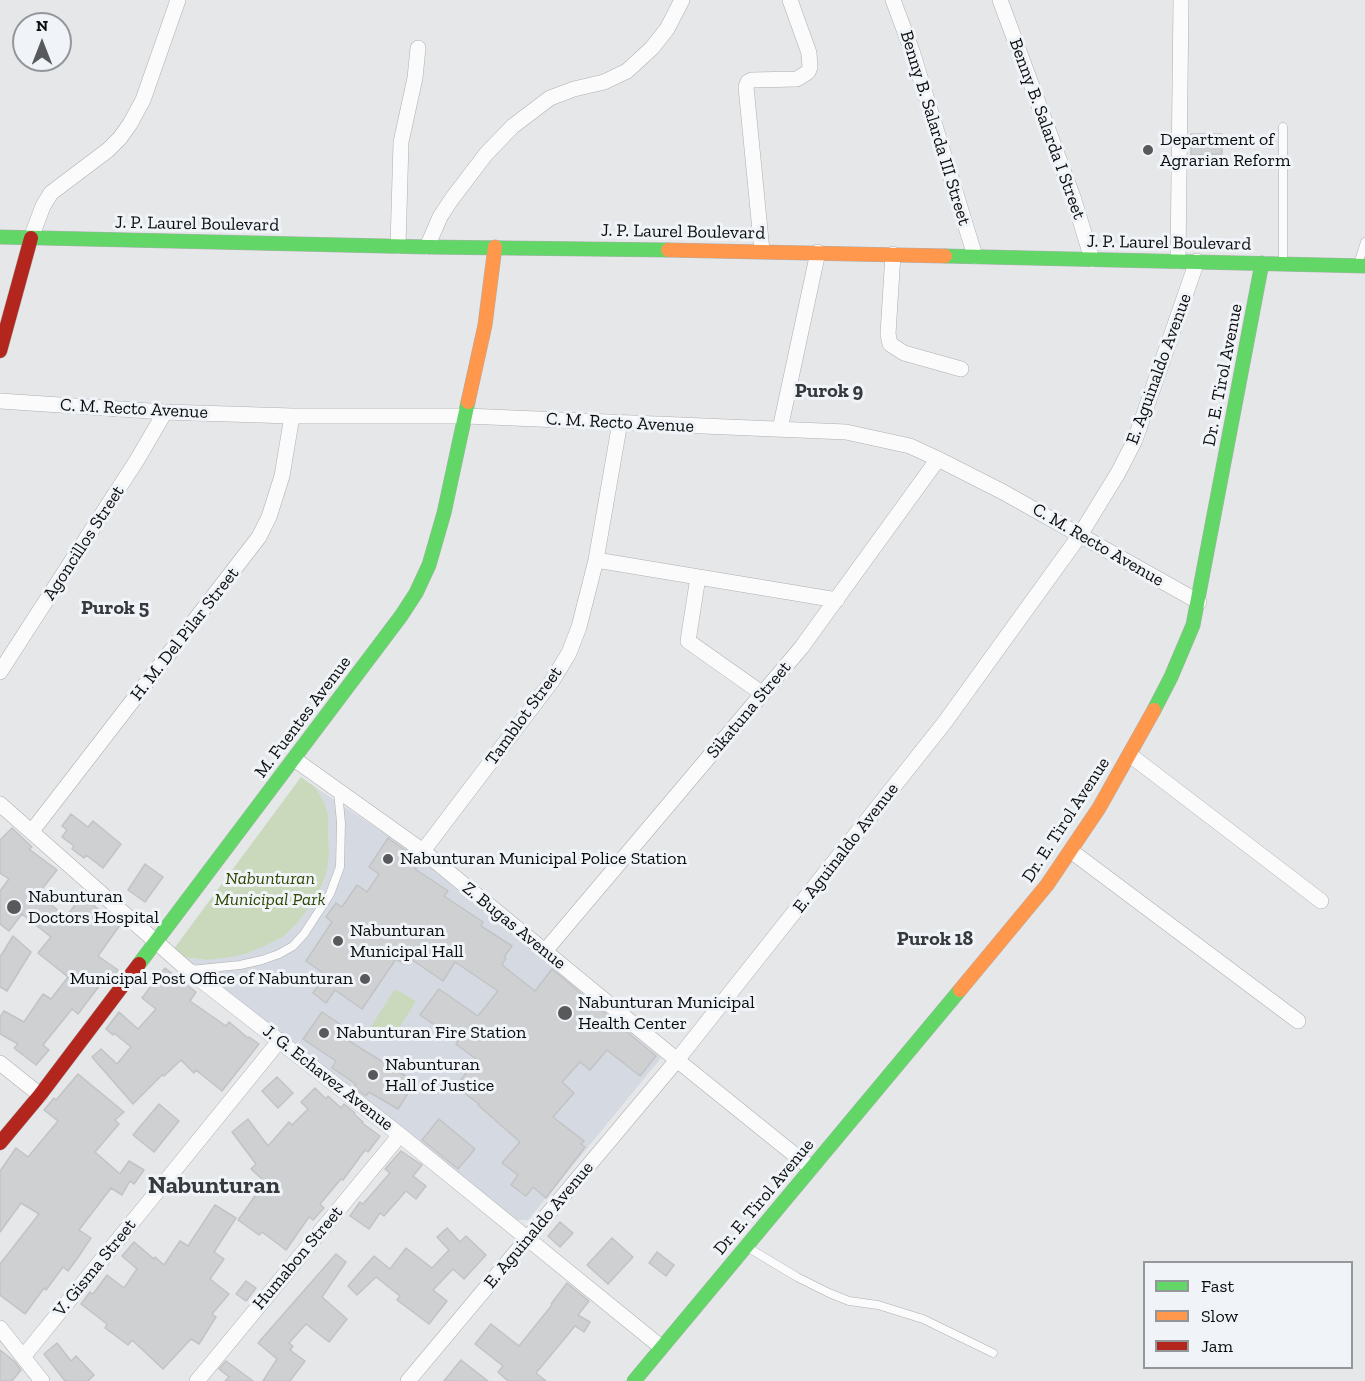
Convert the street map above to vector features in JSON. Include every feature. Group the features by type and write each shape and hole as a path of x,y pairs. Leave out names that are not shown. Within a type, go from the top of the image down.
{"main road":[{"name":"J. P. Laurel Boulevard","path":"0,237 428,247 818,252 1361,266"},
{"path":"0,351 32,238"},
{"name":"M. Fuentes Avenue","path":"0,1143 40,1095 384,640 416,593 437,540 466,416 490,295 495,248"},
{"name":"Dr. E. Tirol Avenue","path":"633,1381 1047,885 1071,851 1130,755 1175,669 1193,625 1199,603 1262,263"}],"street":[{"path":"32,238 43,206 51,193 108,150 130,124 143,100 178,0"},
{"path":"428,247 440,217 451,201 486,154 513,126 550,98 574,89 604,82 627,71 652,48 667,30 682,0"},
{"path":"762,251 746,87 752,80 797,79 808,72 809,53 790,0"},
{"name":"Benny B. Salarda III Street","path":"893,0 912,51 975,256"},
{"name":"Benny B. Salarda I Street","path":"1000,0 1073,197 1092,259"},
{"path":"1178,261 1180,0"},
{"path":"398,246 401,142 415,78 418,48"},
{"path":"780,429 818,252"},
{"path":"893,254 888,334 890,345 904,353 961,369"},
{"name":"E. Aguinaldo Avenue","path":"408,1381 676,1060 945,722 1080,536 1135,440 1197,261"},
{"name":"C. M. Recto Avenue","path":"0,401 165,412 292,416 466,416 846,432 910,446 938,459 1003,492 1199,603"},
{"name":"Agoncillos Street","path":"0,672 137,460 165,412"},
{"name":"H. M. Del Pilar Street","path":"32,831 259,537 269,517 282,476 292,416"},
{"name":"Tamblot Street","path":"423,851 552,681 568,653 579,627 596,560 620,422"},
{"name":"Sikatuna Street","path":"545,951 763,694 837,600 938,459"},
{"path":"596,560 837,600"},
{"path":"698,577 688,641 763,694"},
{"path":"1130,755 1321,902"},
{"name":"Z. Bugas Avenue","path":"294,759 423,851 811,1168"},
{"name":"J. G. Echavez Avenue","path":"0,804 188,970 400,1135 661,1347"},
{"path":"1071,851 1298,1021"},
{"name":"V. Gisma Street","path":"23,1357 280,1040"},
{"path":"0,1063 40,1095"},
{"name":"Humabon Street","path":"197,1381 400,1135"},
{"path":"0,1328 42,1381"}],"lane":[{"path":"1283,127 1284,264"},
{"path":"1361,266 1365,242"},
{"path":"188,970 240,965 262,960 293,946 304,934 330,894 340,867 341,823 338,791"},
{"path":"746,1246 797,1277 829,1293 849,1301 878,1305 922,1318 993,1353"}],"shaded area":[{"path":"315,787 409,850 661,1058 528,1220 514,1220 181,957 207,960 245,954 283,937 299,921 322,885 329,854 329,834 324,802"}],"green space":[{"name":"Nabunturan Municipal Park","path":"301,777 315,787 324,802 328,815 327,870 322,885 312,902 299,921 283,937 245,954 207,960 181,957 173,950"},
{"path":"395,989 416,1001 391,1041 370,1028"}],"building":[{"path":"1191,134 1222,134 1222,154 1191,155"},
{"path":"71,814 88,827 93,821 121,844 103,868 86,855 84,858 72,849 74,846 62,837 67,830 62,826"},
{"path":"12,828 32,847 29,849 57,870 38,894 66,917 83,894 96,904 94,906 120,925 98,956 118,970 108,984 103,981 78,1014 72,1009 43,1045 49,1050 36,1065 14,1048 18,1044 0,1034 0,1017 4,1011 24,1022 43,994 51,999 68,977 38,953 51,937 22,914 9,931 0,924 0,891 9,879 0,873 0,840"},
{"path":"388,838 420,861 415,869 448,891 444,896 483,922 481,926 512,946 504,957 506,958 502,965 535,991 552,969 656,1056 640,1076 607,1050 590,1070 580,1062 562,1082 574,1093 553,1117 584,1141 581,1144 585,1147 546,1198 533,1187 526,1196 511,1185 518,1175 502,1163 520,1142 479,1104 456,1087 476,1059 456,1044 458,1041 420,1015 439,989 478,1016 498,991 455,962 443,981 408,957 404,964 396,959 362,1009 335,990 326,1003 313,993 326,975 306,961 332,922 326,917 336,903 342,907 357,885 367,892 379,874 369,867"},
{"path":"145,864 163,877 145,902 128,890"},
{"path":"13,936 31,952 7,991 0,987 0,957"},
{"path":"165,968 196,992 190,1001 226,1026 229,1022 259,1044 222,1091 196,1070 194,1073 181,1060 133,1104 92,1057 101,1049 117,1064 131,1047 106,1029 119,1012 138,1029 156,1009 142,998"},
{"name":"Nabunturan Hall of Justice","path":"322,1012 346,1028 341,1036 415,1082 398,1109 369,1092 366,1096 354,1087 356,1084 332,1068 336,1061 303,1039"},
{"path":"78,1074 124,1112 115,1120 119,1124 95,1152 120,1174 129,1161 144,1170 134,1184 130,1181 122,1195 111,1188 79,1230 91,1238 79,1256 68,1271 63,1267 25,1314 0,1295 0,1264 39,1214 21,1203 0,1232 0,1171 16,1148 28,1157 58,1121 44,1110 54,1098 56,1100"},
{"path":"277,1077 293,1093 278,1108 262,1091"},
{"path":"315,1088 326,1099 328,1096 341,1108 344,1104 362,1123 380,1136 368,1152 365,1150 343,1180 341,1179 320,1204 324,1208 313,1220 309,1217 286,1250 262,1232 259,1235 238,1220 265,1182 251,1169 256,1164 232,1132 248,1119 268,1146 289,1122 292,1125 308,1109 301,1102"},
{"path":"159,1104 179,1121 154,1152 133,1135"},
{"path":"439,1119 475,1149 458,1169 422,1140"},
{"path":"401,1151 422,1165 413,1176 426,1186 416,1199 406,1191 384,1216 380,1213 369,1229 350,1216 360,1202 363,1204 390,1173 385,1169"},
{"path":"215,1205 236,1218 214,1252 224,1259 210,1279 229,1294 212,1314 216,1317 199,1344 191,1339 163,1369 132,1340 128,1345 105,1328 107,1324 81,1304 90,1292 93,1294 107,1275 124,1288 137,1269 122,1256 134,1242 164,1265 180,1241 188,1246"},
{"path":"560,1222 573,1233 560,1247 548,1236"},
{"path":"447,1228 460,1242 466,1236 486,1255 464,1279 453,1269 433,1290 447,1301 429,1324 397,1300 400,1296 376,1277 357,1295 348,1286 374,1256 390,1269 406,1248 432,1268 449,1250 437,1237"},
{"path":"612,1238 633,1257 608,1284 587,1265"},
{"path":"657,1252 674,1265 666,1276 649,1263"},
{"path":"336,1254 346,1262 322,1297 347,1319 329,1342 306,1324 289,1343 293,1346 290,1350 305,1361 290,1381 263,1381 277,1359 258,1343"},
{"path":"246,1281 256,1288 246,1301 236,1294"},
{"path":"567,1283 589,1301 578,1315 590,1322 584,1332 575,1326 536,1373 546,1381 508,1381 498,1372 503,1366 475,1344 491,1324 519,1346"},
{"path":"57,1343 71,1361 76,1356 94,1375 88,1381 65,1381 44,1354"},
{"path":"0,1350 21,1370 12,1381 0,1381"},
{"path":"461,1360 488,1381 444,1381"},
{"path":"226,1361 253,1381 225,1381 229,1377 219,1369"}],"traffic: fast":[{"path":"0,237 668,250"},
{"path":"945,256 1365,266"},
{"path":"1154,710 1193,625 1262,263"},
{"path":"139,964 416,593 429,565 444,513 468,402"},
{"path":"634,1381 960,990"}],"traffic: slow":[{"path":"468,402 485,325 495,247"},
{"path":"668,250 945,256"},
{"path":"960,990 1047,885 1099,808 1154,710"}],"traffic: jam":[{"path":"0,351 31,238"},
{"path":"0,1143 40,1095 139,964"}],"place":[{"name":"Department of Agrarian Reform","path":"1148,150"},
{"name":"Nabunturan Municipal Police Station","path":"388,859"},
{"name":"Nabunturan Doctors Hospital","path":"14,907"},
{"name":"Nabunturan Municipal Hall","path":"338,941"},
{"name":"Municipal Post Office of Nabunturan","path":"365,979"},
{"name":"Nabunturan Municipal Health Center","path":"565,1013"},
{"name":"Nabunturan Fire Station","path":"324,1033"},
{"name":"Nabunturan Hall of Justice","path":"373,1075"}],"district":[{"name":"Purok 9","path":"829,391"},
{"name":"Purok 5","path":"115,608"},
{"name":"Purok 18","path":"935,939"},
{"name":"Nabunturan","path":"214,1186"}]}
